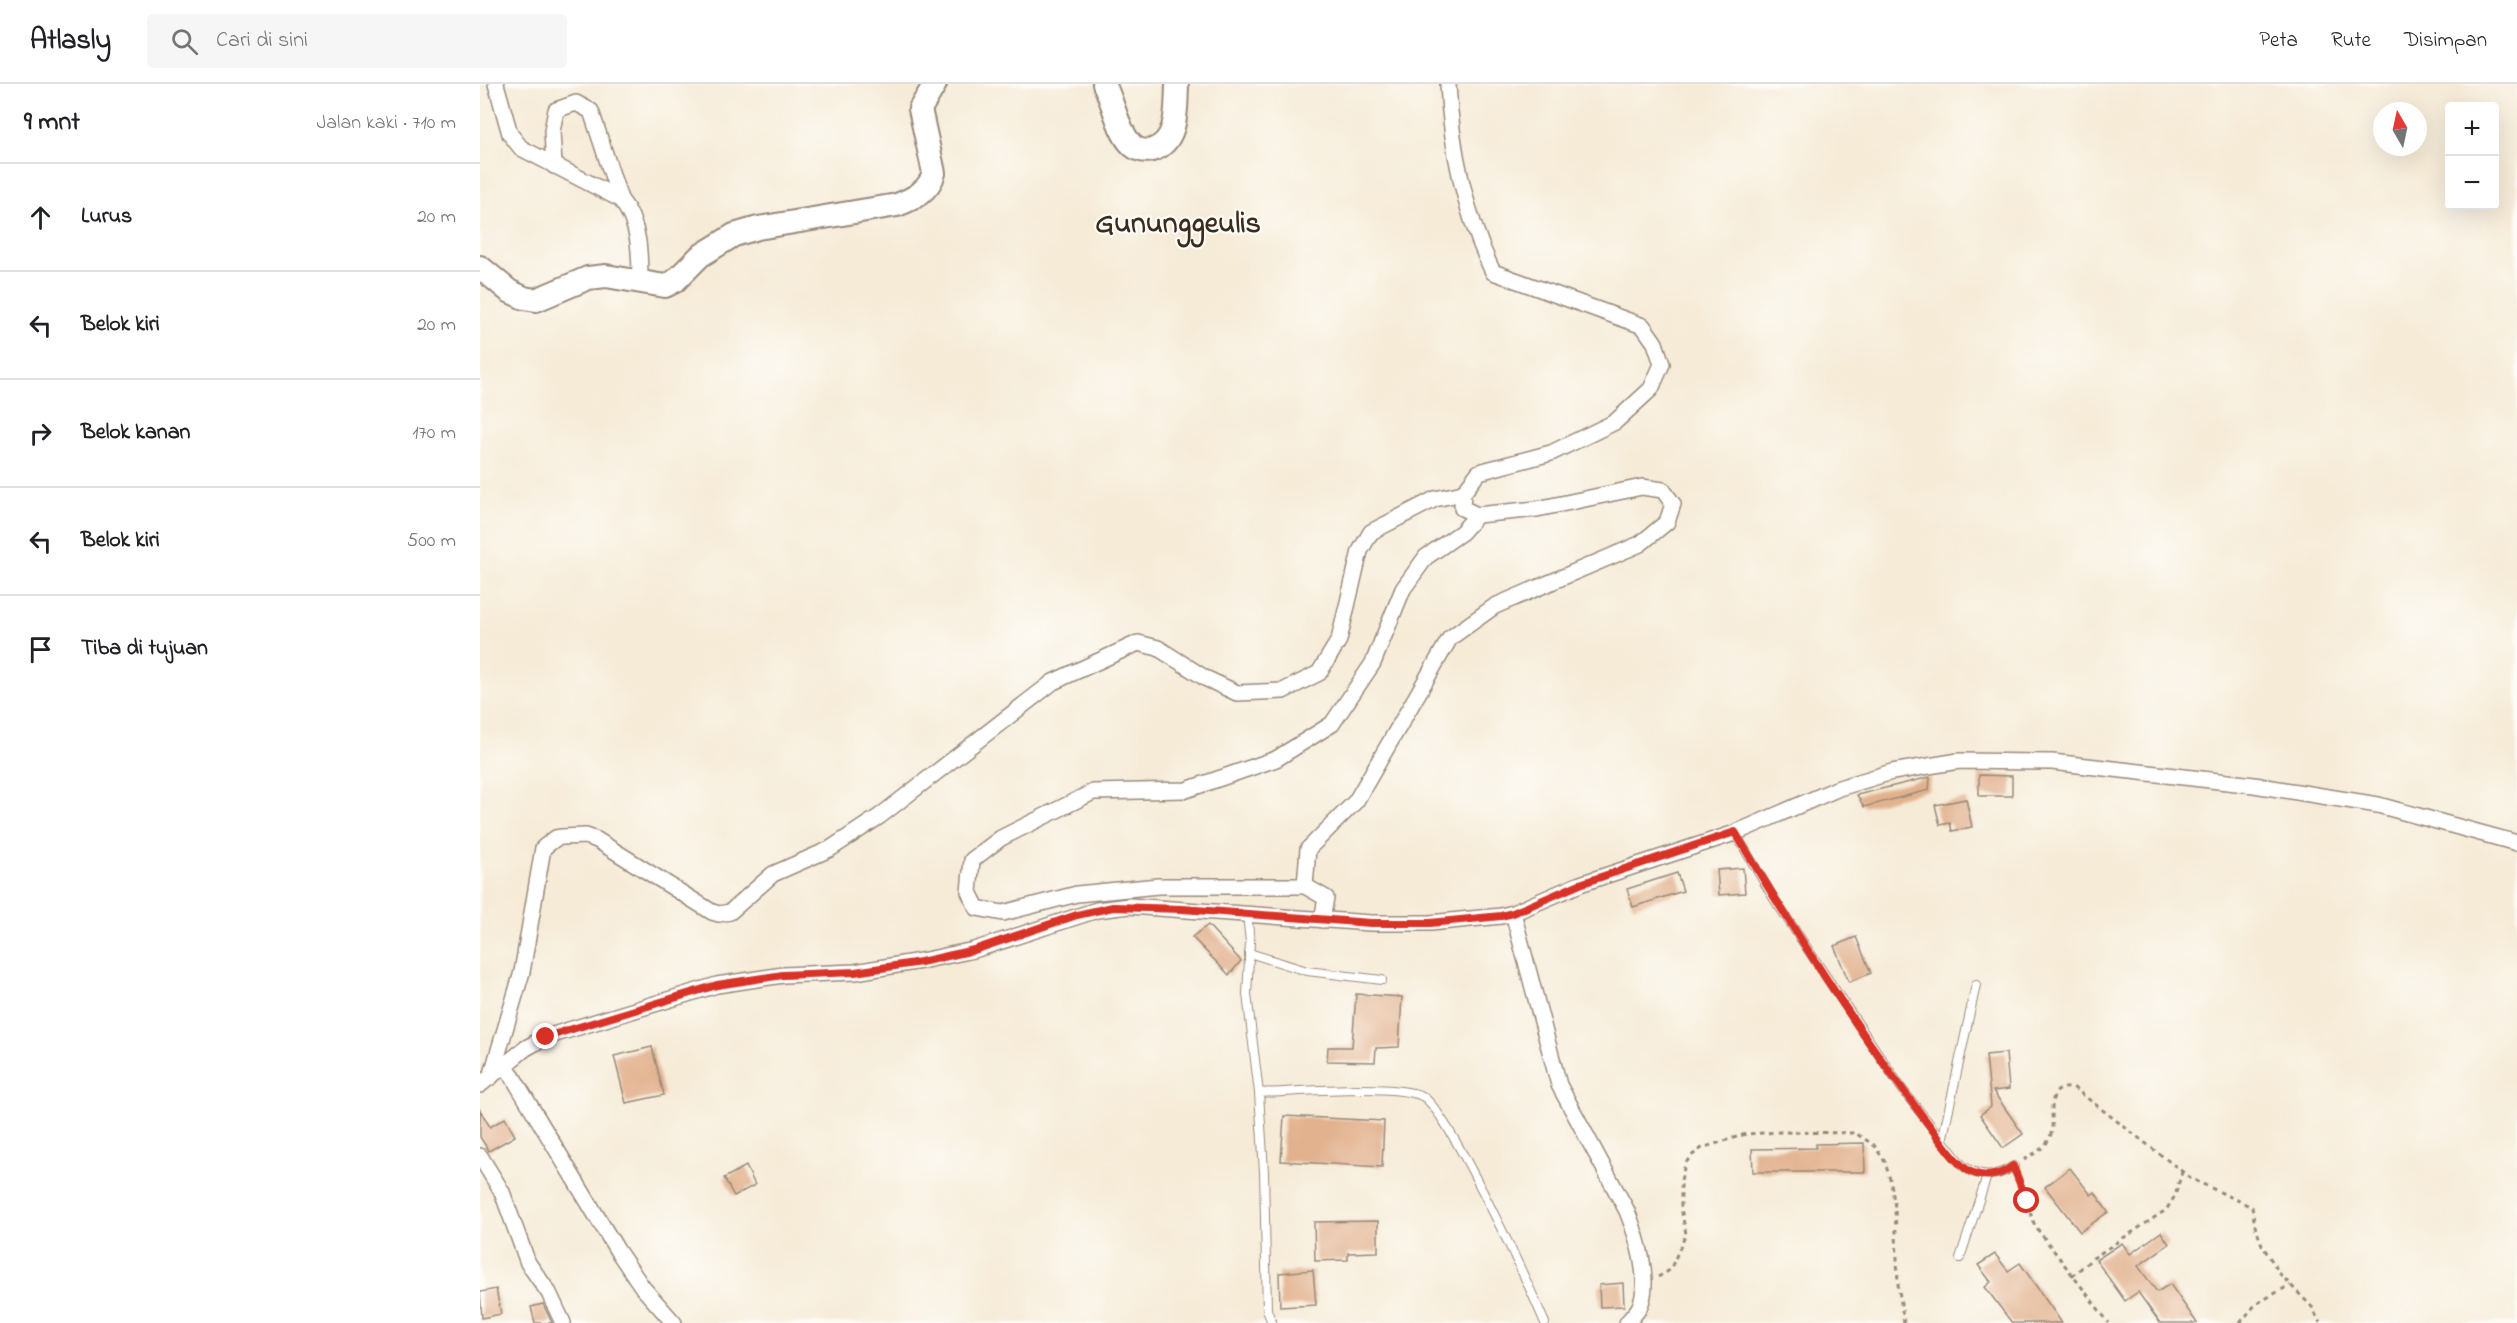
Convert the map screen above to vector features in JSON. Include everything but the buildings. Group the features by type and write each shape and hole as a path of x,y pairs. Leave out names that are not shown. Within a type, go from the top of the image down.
{"main road":[{"path":"480,267 509,291 524,298 536,300 588,278 606,276 665,286 672,284 700,256 734,235 758,228 897,205 912,200 923,191 934,173 920,109 936,84"},
{"path":"1104,84 1129,142 1138,149 1149,151 1160,147 1170,135 1176,109 1177,84"}],"street":[{"path":"496,84 510,134 515,142 535,157 595,184 620,199"},
{"path":"1305,886 1308,849 1356,801 1450,638 1496,606 1640,544 1667,522 1673,504 1663,490 1642,487 1537,509 1477,515 1462,508 1463,493 1479,472 1551,453 1615,422 1651,389 1662,364 1655,342 1642,326 1493,272 1478,242 1455,148 1448,84"},
{"path":"554,166 552,130 556,110 576,103 591,111 620,199 634,219 640,255 640,283"},
{"path":"486,1081 522,972 543,848 549,842 556,838 572,836 597,840 712,912 719,914 730,912 773,874 830,849 879,816 1053,682 1138,643 1158,648 1205,678 1237,693 1283,691 1319,673 1339,640 1360,551 1371,532 1435,499 1463,493"},
{"path":"1322,920 1326,898 1305,886 1147,887 1077,894 1003,913 977,908 969,892 972,860 1001,838 1093,792 1186,790 1276,759 1332,724 1373,663 1403,589 1426,557 1461,532 1477,515"},
{"path":"486,1081 526,1048 546,1037 734,981 783,975 855,972 921,962 974,950 1077,915 1113,907 1371,923 1430,923 1513,913 1580,884 1735,832 1864,779 1959,760 2052,762 2296,791 2407,811 2517,843"},
{"path":"1513,913 1559,1085 1627,1211 1639,1247 1644,1276 1639,1308 1627,1323"},
{"path":"505,1064 616,1250 643,1288 674,1323"},
{"path":"480,1156 502,1192 528,1263 549,1293 563,1323"}],"lane":[{"path":"1735,832 1800,937 1902,1089 1942,1141 1971,1172 1987,1176 2006,1171 2013,1166"},
{"path":"1247,914 1250,942 1247,994 1259,1093 1268,1310 1272,1323"},
{"path":"1249,953 1307,971 1382,980"},
{"path":"1942,1141 1976,985"},
{"path":"1259,1093 1385,1090 1423,1096 1432,1104 1462,1154 1521,1269 1545,1323"},
{"path":"1960,1258 1987,1176"}],"path":[{"path":"2109,1323 2035,1226 2013,1166 2034,1154 2049,1138 2053,1129 2052,1101 2057,1092 2068,1087 2085,1094 2182,1172 2227,1197 2252,1207 2255,1226 2262,1245 2280,1274 2312,1307 2320,1323"},
{"path":"1644,1276 1659,1276 1670,1270 1681,1248 1686,1234 1681,1208 1681,1180 1685,1164 1702,1148 1746,1134 1855,1133 1874,1145 1885,1162 1891,1183 1895,1207 1898,1284 1904,1323"},
{"path":"2072,1276 2093,1258 2166,1210 2175,1196 2182,1172"},
{"path":"2240,1323 2256,1304 2291,1285"}],"district":[{"name":"Gununggeulis","path":"1178,222"}],"route":[{"path":"546,1037 717,985 750,978 855,972 921,962 974,950 1077,915 1113,907 1182,909 1371,923 1430,923 1501,916 1580,884 1735,832 1774,899 1902,1089 1942,1141 1971,1172 1987,1176 2006,1171 2013,1166 2027,1201"}]}
